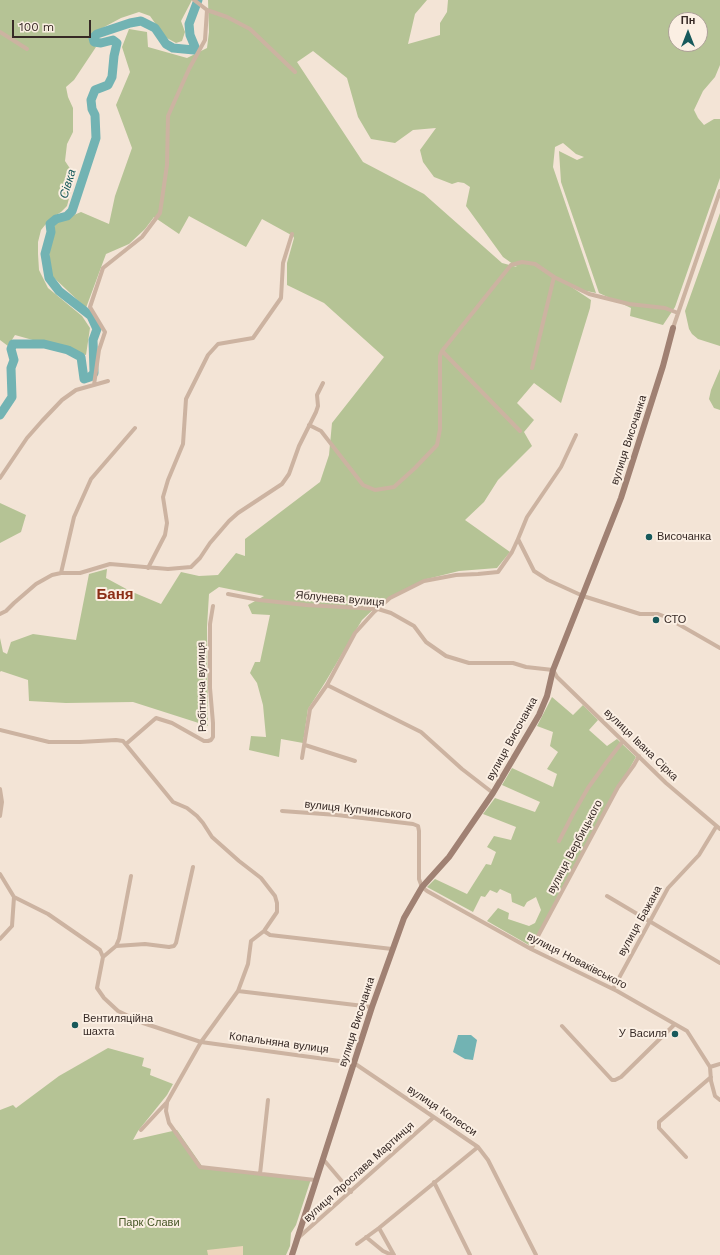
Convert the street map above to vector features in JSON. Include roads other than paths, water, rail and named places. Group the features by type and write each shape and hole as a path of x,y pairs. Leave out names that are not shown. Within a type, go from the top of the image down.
{"street":[{"path":"194,0 206,10 227,17 250,29 295,72"},
{"path":"94,385 98,350 105,332 90,308 103,268 142,237 160,213 167,165 168,116 189,69 205,40 206,10"},
{"path":"0,32 27,49"},
{"name":"вулиця Височанка","path":"292,1255 322,1158 372,1007 404,918 422,887 449,857 493,793 539,715 547,696 552,670 583,596 621,498 663,366 678,313 720,190"},
{"path":"148,568 165,535 167,523 163,497 168,480 183,444 186,399 208,355 218,344 254,338 281,298 283,263 292,234"},
{"path":"309,425 321,431 363,486 375,490 394,487 416,468 437,445 440,429 440,356 442,351 510,266 522,262 535,264 554,277 589,294 629,304 665,308 678,313"},
{"path":"532,368 554,277"},
{"path":"442,351 520,431"},
{"path":"0,478 27,438 62,400 76,390 108,381"},
{"path":"0,614 6,611 36,584 52,575 60,573 80,573 110,564 168,569 191,567 200,558 210,543 229,521 238,513 282,484 289,474 299,446 316,412 318,406 317,395 323,383"},
{"path":"60,573 74,517 91,479 135,428"},
{"path":"302,758 310,709 327,685 355,633 374,612 390,598 424,581 456,575 498,572 512,552 527,517 561,467 576,436"},
{"path":"518,539 534,571 548,580 583,596 640,614 658,614 666,617 720,648"},
{"name":"Яблунева вулиця","path":"228,594 259,600 306,605 378,609 391,613 414,626 426,642 446,656 469,663 513,663 526,667 552,670"},
{"name":"Робітнича вулиця","path":"126,744 156,718 172,723 204,741 212,740 213,723 210,688 210,624 213,606"},
{"name":"вулиця Івана Сірка","path":"552,670 666,783 718,828"},
{"path":"327,685 421,732 462,769 493,793"},
{"path":"0,730 49,742 123,741 173,802 187,808 203,823 212,837 239,862 261,878 269,887 278,903 276,912 264,930 251,941 248,964 238,991 201,1042 167,1102 141,1130"},
{"path":"559,841 588,788 624,741"},
{"path":"305,745 355,761"},
{"name":"вулиця Вербицького","path":"531,949 618,787 634,765 638,756"},
{"path":"0,789 2,802 0,816"},
{"name":"вулиця Купчинського","path":"282,811 337,815 413,824 418,826 420,831 420,879 422,887"},
{"name":"вулиця Бажана","path":"613,989 668,888 699,854 718,828"},
{"path":"116,946 145,944 169,947 174,946 176,943 193,867"},
{"path":"0,874 14,897 48,914 100,950 103,957 116,946 119,939 131,876"},
{"name":"вулиця Новаківського","path":"422,887 531,949 613,989 675,1024 686,1031 710,1067"},
{"path":"607,896 720,963"},
{"path":"0,939 12,926 14,897"},
{"path":"264,930 270,935 392,949"},
{"name":"Копальняна вулиця","path":"103,957 97,988 104,998 118,1010 143,1023 201,1042 354,1063"},
{"path":"238,991 372,1007"},
{"path":"562,1026 612,1080 615,1080 621,1077 675,1024"},
{"name":"вулиця Колесси","path":"354,1063 478,1147 488,1160 536,1255"},
{"path":"720,1064 710,1067 715,1096 720,1100"},
{"path":"686,1157 659,1128 659,1122 711,1077"},
{"path":"260,1174 268,1100"},
{"path":"167,1102 166,1112 169,1123 200,1167 315,1180"},
{"name":"вулиця Ярослава Мартинця","path":"296,1241 434,1117"},
{"path":"357,1244 379,1228 478,1147"},
{"path":"322,1158 351,1192"},
{"path":"434,1182 470,1255"},
{"path":"379,1228 393,1255"},
{"path":"366,1237 387,1254 393,1255"}],"water":[{"path":"458,1035 471,1035 477,1040 473,1060 465,1059 453,1052"}],"waterway":[{"name":"Сівка","path":"0,415 12,397 11,368 14,360 11,349 13,344 44,344 68,350 81,357 84,379 90,377 94,373 93,340 97,329 91,316 59,291 49,278 45,254 51,232 50,224 56,219 67,216 72,211 96,138 95,115 92,109 91,100 95,90 108,85 112,77 117,43 113,40 101,43 94,42 93,38 97,34 141,21 155,28 166,44 173,48 194,50 195,47 190,35 189,24 198,0"}],"place":[{"name":"Височанка","path":"649,537"},
{"name":"СТО","path":"656,620"},
{"name":"Вентиляційна шахта","path":"75,1025"},
{"name":"У Василя","path":"675,1034"}],"district":[{"name":"Баня","path":"115,595"}],"park label":[{"name":"Парк Слави","path":"149,1223"}]}
